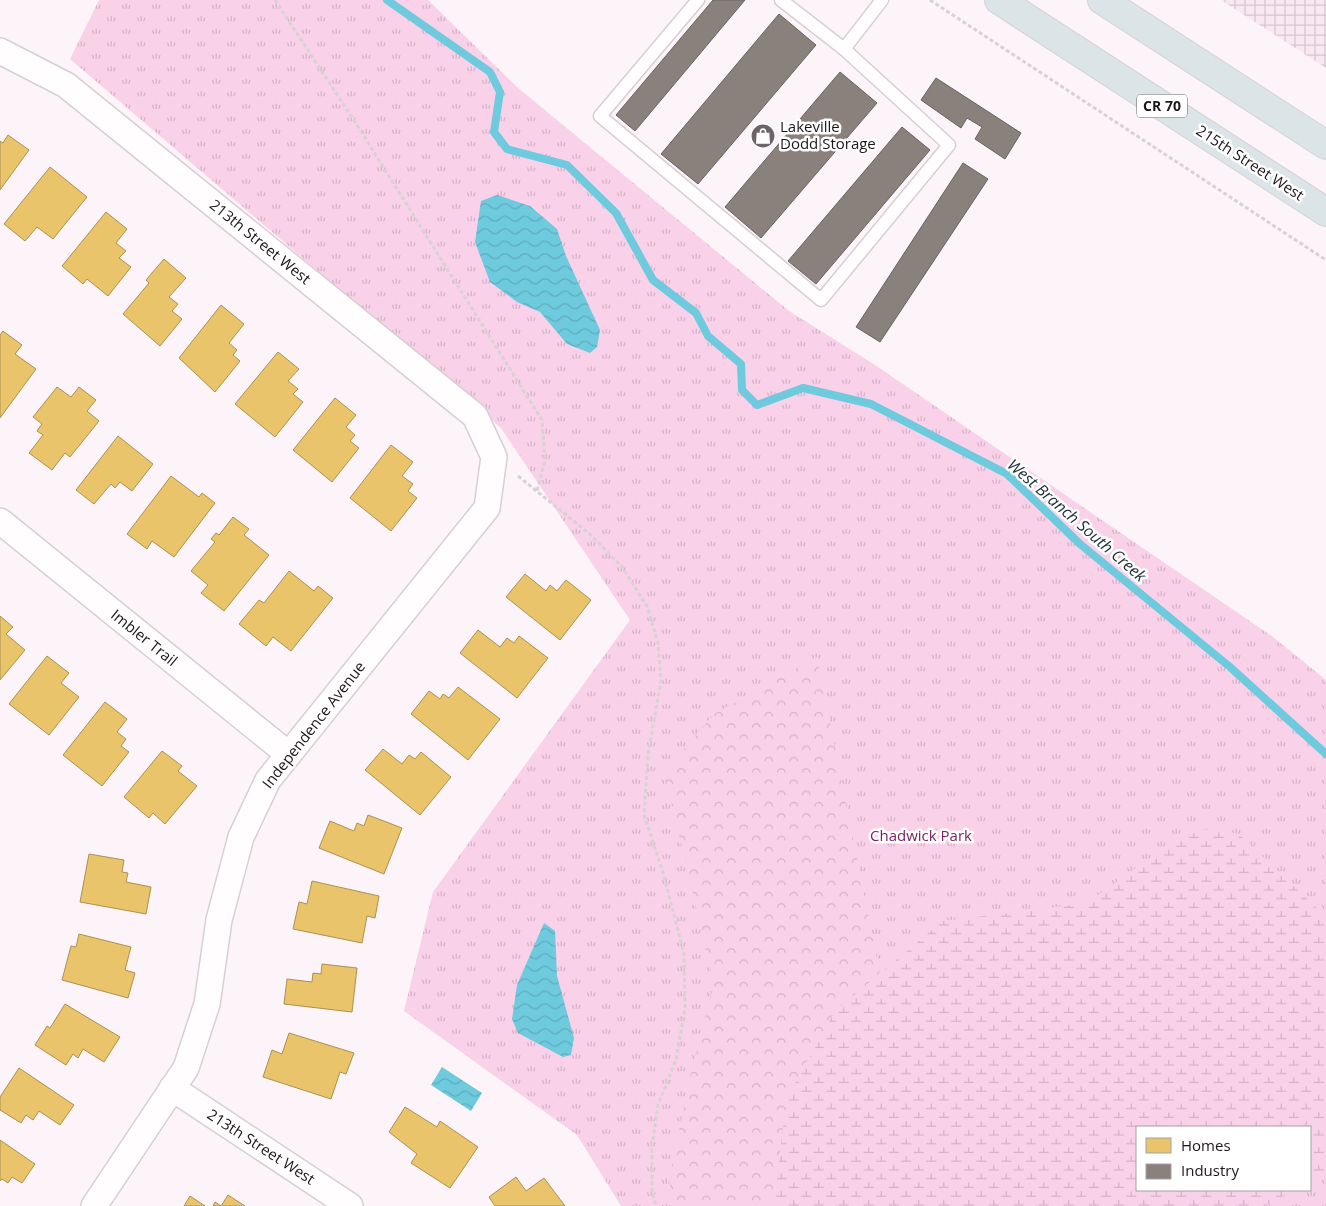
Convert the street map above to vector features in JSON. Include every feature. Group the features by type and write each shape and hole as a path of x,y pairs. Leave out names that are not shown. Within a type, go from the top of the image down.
{"main road":[{"name":"215th Street West","path":"999,0 1326,212"},
{"path":"1102,0 1326,145"}],"street":[{"name":"213th Street West","path":"2,51 66,85 475,416 494,457"},
{"name":"Independence Avenue","path":"94,1206 186,1068 207,1004 219,920 241,837 268,780 487,508 494,457"},
{"name":"Imbler Trail","path":"0,521 288,754"},
{"name":"213th Street West","path":"172,1088 350,1206"}],"lane":[{"path":"698,0 600,116 821,300 949,145 844,49 782,0"},
{"path":"844,49 882,0"}],"path":[{"path":"274,0 356,122 542,420 545,460 536,491"},
{"path":"930,0 1326,260"},
{"path":"494,457 591,534 622,567 648,606 658,643 661,681 648,754 644,815 663,872 684,954 685,1008 676,1060 658,1105 652,1147 652,1191 656,1206"}],"shaded area":[{"path":"1221,0 1326,0 1326,68"}],"green space":[{"name":"Chadwick Park","path":"99,0 428,0 518,88 789,311 875,365 1273,637 1326,680 1326,1206 621,1206 577,1135 404,1011 433,892 630,620 501,428 70,59"},
{"path":"817,657 880,974 836,1010 786,1100 774,1206 674,1206 669,1180 690,1077 714,983 664,772 714,714"},
{"path":"1205,829 1239,834 1326,917 1326,1171 1311,1180 1311,1126 1136,1126 1136,1191 1292,1191 1266,1206 774,1206 786,1100 836,1010 943,921 1087,903 1172,842"}],"water":[{"path":"497,195 530,206 557,229 566,256 600,330 597,347 590,353 567,344 540,312 517,302 490,282 475,242 481,201"},
{"path":"544,923 555,931 557,976 574,1038 571,1055 563,1057 518,1033 512,1019 517,985"},
{"path":"442,1067 482,1093 471,1111 431,1085"}],"building: Homes":[{"path":"8,135 29,150 0,190 0,141 3,143"},
{"path":"50,167 87,197 53,239 37,227 25,241 4,224"},
{"path":"106,212 127,229 116,243 126,251 119,258 131,267 108,296 87,279 83,284 62,266"},
{"path":"164,259 186,278 169,297 178,304 172,311 182,319 160,346 123,314 149,283 146,280"},
{"path":"221,305 244,324 229,343 237,350 233,355 240,361 215,392 179,358"},
{"path":"3,331 22,345 15,354 36,369 0,418 0,335"},
{"path":"278,352 299,369 288,381 298,389 293,394 303,402 275,437 235,404"},
{"path":"57,387 71,397 79,387 96,400 87,411 99,421 70,457 65,453 52,470 29,453 43,435 37,431 42,424 33,417"},
{"path":"335,398 356,415 346,427 355,435 350,441 359,448 332,482 293,450"},
{"path":"118,436 153,464 132,491 120,482 115,488 111,484 94,504 76,490"},
{"path":"391,445 413,462 402,476 413,484 408,491 417,498 391,531 350,498"},
{"path":"171,476 199,497 202,493 215,503 174,557 152,541 147,549 127,534"},
{"path":"233,517 249,529 244,535 269,555 224,611 201,593 208,585 191,571 215,542 211,539 216,533 219,535"},
{"path":"289,571 314,591 318,586 333,598 291,651 273,637 266,646 239,624 259,600 264,603"},
{"path":"525,574 546,591 550,585 557,591 566,580 591,600 560,640 506,597"},
{"path":"0,616 13,627 6,634 25,650 0,680"},
{"path":"478,630 500,647 507,638 514,643 519,636 548,658 517,698 460,653"},
{"path":"47,656 69,673 61,683 79,697 49,735 9,704"},
{"path":"458,687 500,719 468,760 411,714 429,691 440,699 443,694 449,698"},
{"path":"105,702 127,719 117,732 126,739 121,746 129,752 102,786 63,755"},
{"path":"383,749 402,764 409,755 415,759 421,752 451,777 420,815 365,770"},
{"path":"162,751 182,766 178,771 197,786 165,824 153,813 149,818 124,797"},
{"path":"368,815 402,828 384,874 319,848 330,821 354,831 357,823 364,826"},
{"path":"89,854 124,860 122,872 128,873 126,882 151,887 146,914 80,902"},
{"path":"312,881 379,896 375,918 367,916 362,943 293,929 299,902 307,904"},
{"path":"79,934 131,947 125,970 135,973 128,998 62,980 71,946 76,947"},
{"path":"322,964 357,968 352,1012 284,1004 287,979 312,982 313,973 321,974"},
{"path":"65,1004 120,1037 104,1062 83,1049 78,1058 73,1054 66,1065 35,1045 47,1026 50,1028"},
{"path":"289,1033 354,1053 346,1074 340,1072 331,1099 263,1077 272,1050 282,1054"},
{"path":"19,1068 74,1105 60,1125 39,1111 33,1120 26,1115 21,1123 0,1110 0,1097"},
{"path":"405,1107 437,1127 440,1121 478,1147 450,1188 411,1163 417,1154 389,1132"},
{"path":"0,1140 35,1164 22,1183 12,1177 8,1183 2,1179 0,1181"},
{"path":"516,1177 526,1191 544,1178 565,1206 495,1206 489,1197"},
{"path":"228,1195 245,1206 221,1206"},
{"path":"190,1196 205,1206 184,1206"},
{"path":"215,1202 221,1206 213,1206"}],"building: Industry":[{"path":"713,0 745,0 635,131 616,115"},
{"path":"779,14 816,45 698,184 661,154"},
{"path":"840,72 877,103 761,238 725,207"},
{"path":"936,78 1021,133 1005,159 975,139 982,127 967,118 961,128 921,100"},
{"path":"902,127 930,150 816,284 788,261"},
{"path":"963,163 988,179 880,342 856,327"}],"waterway":[{"name":"West Branch South Creek","path":"387,0 490,72 500,92 494,132 507,149 567,165 616,213 653,280 696,313 708,336 741,364 742,390 757,405 803,388 871,404 1007,474 1080,544 1230,667 1326,754"}],"place":[{"name":"Lakeville Dodd Storage","path":"763,136"}]}
